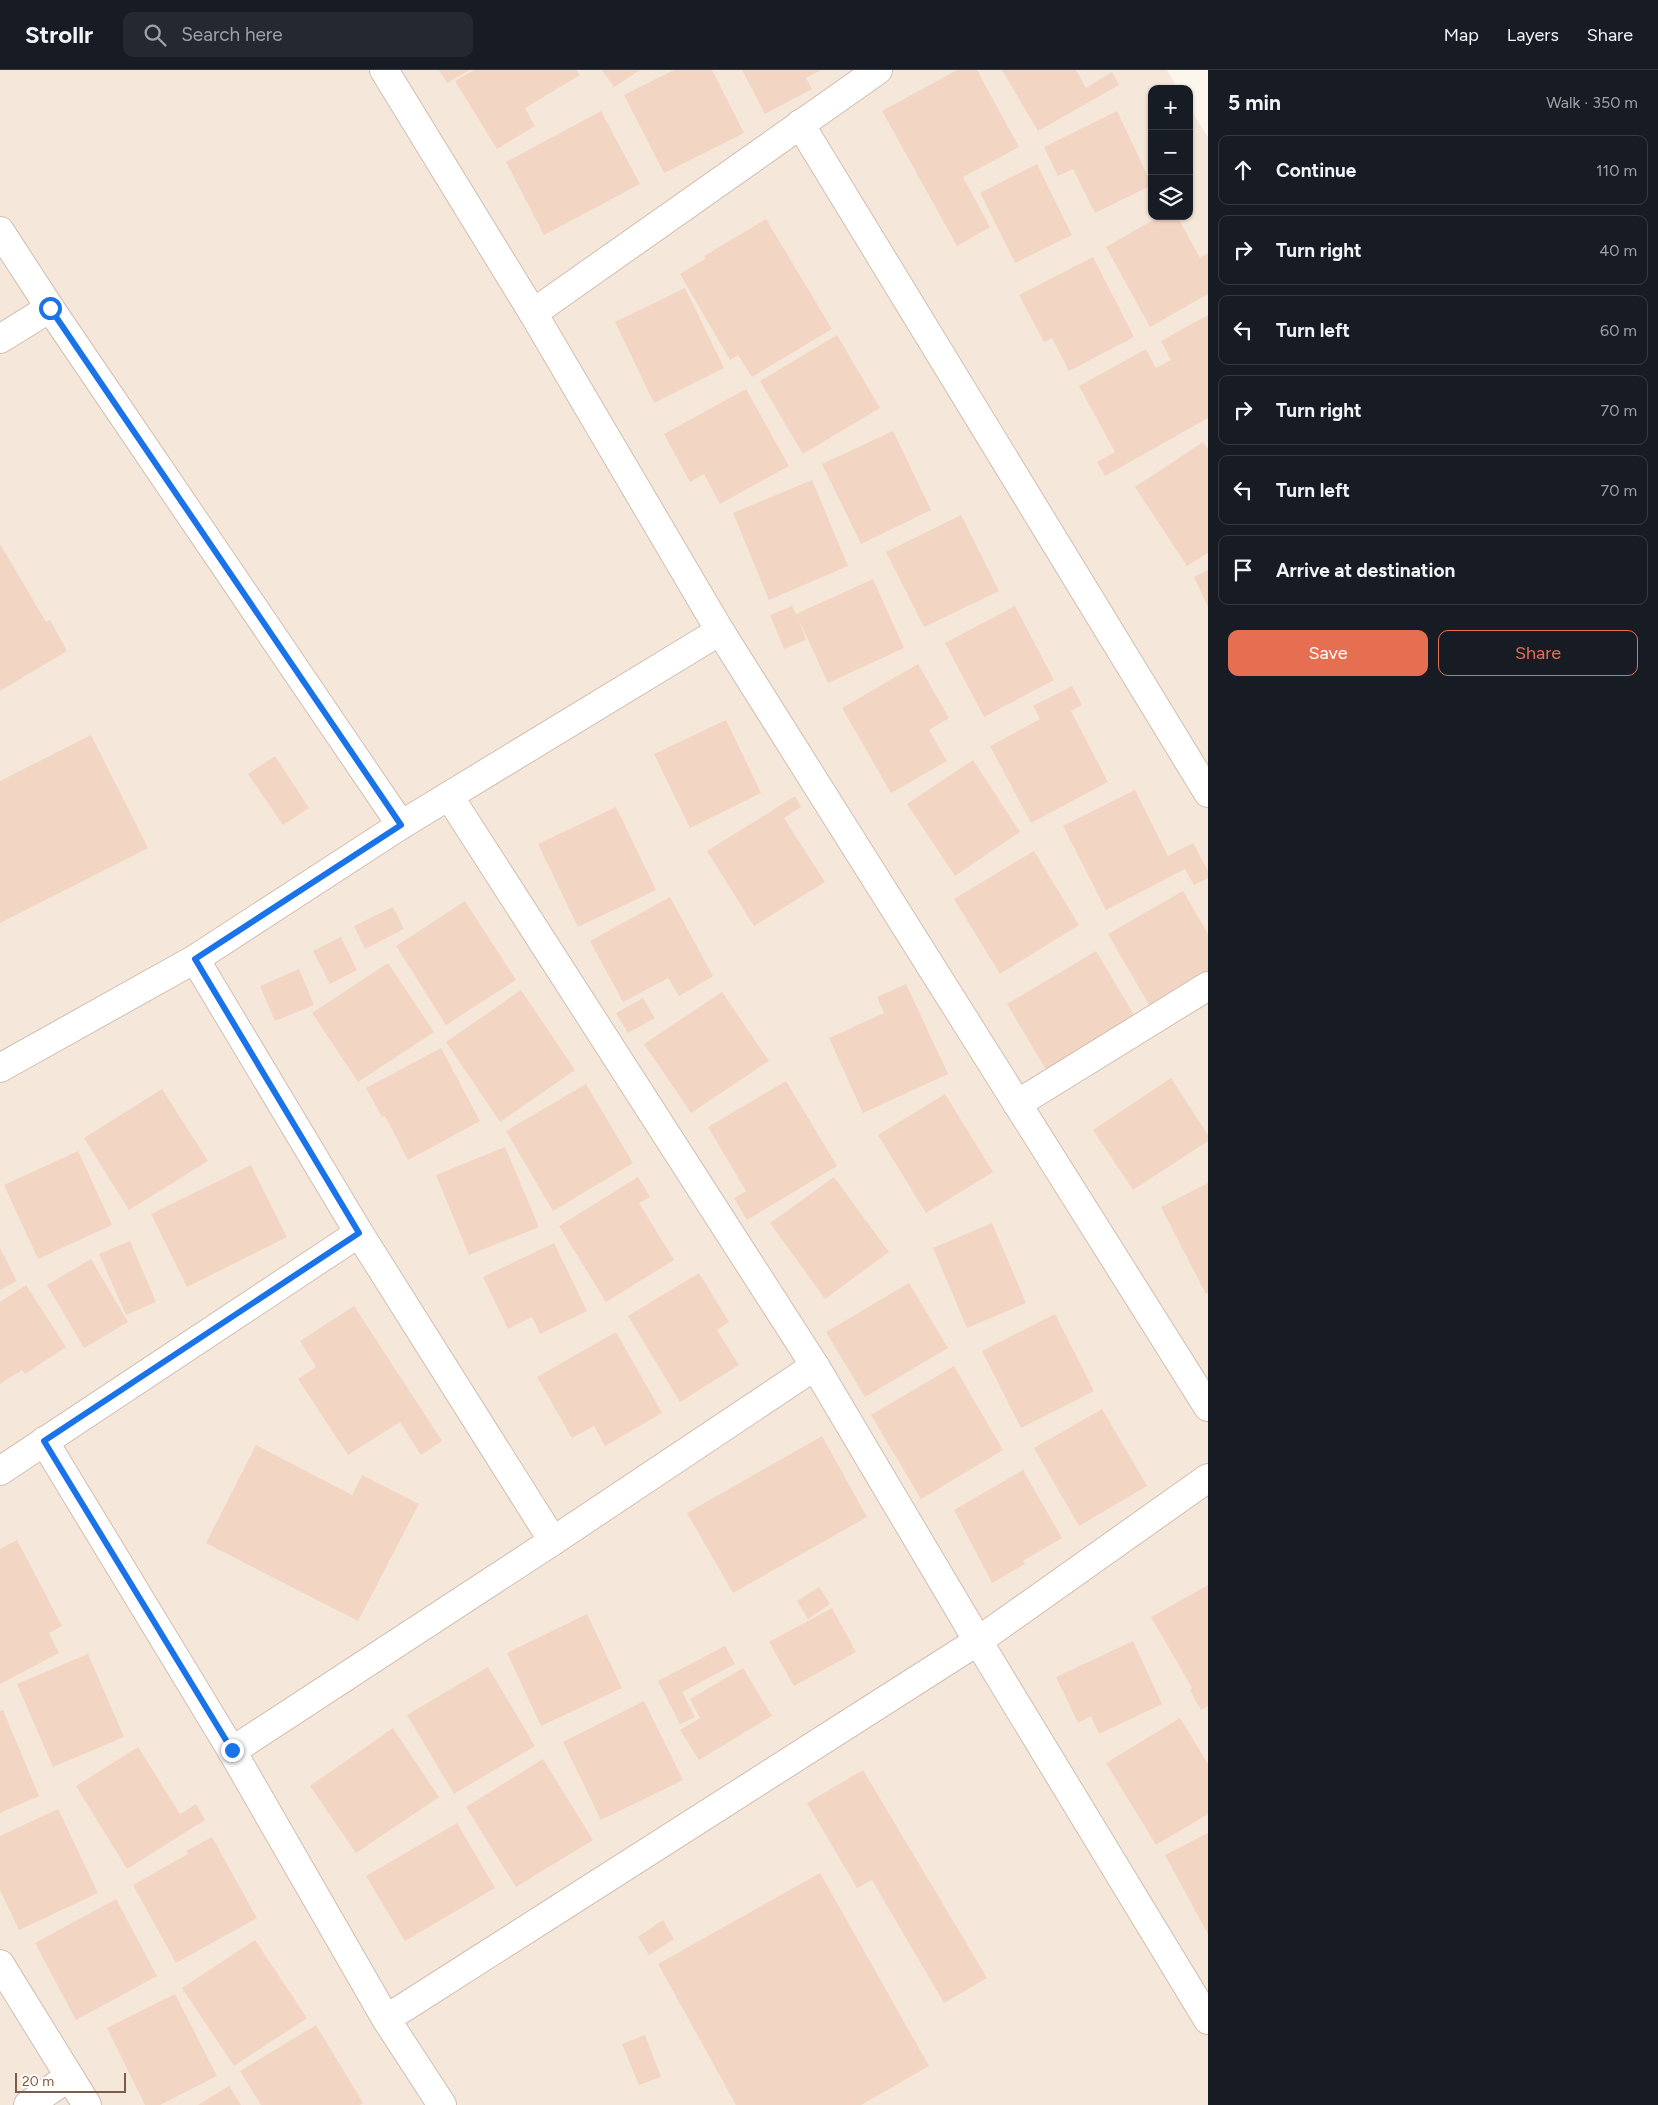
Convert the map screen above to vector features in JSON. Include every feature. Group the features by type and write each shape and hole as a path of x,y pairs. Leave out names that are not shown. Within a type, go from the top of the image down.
{"street":[{"path":"384,70 533,313 720,631 1208,1407"},
{"path":"533,313 878,70"},
{"path":"800,124 1208,793"},
{"path":"0,231 50,308 401,825"},
{"path":"0,340 50,308"},
{"path":"0,1068 195,959 401,825 720,631"},
{"path":"449,796 815,1366 978,1641 1208,2020"},
{"path":"195,959 359,1233 553,1541"},
{"path":"1017,1104 1208,986"},
{"path":"0,1471 359,1233"},
{"path":"232,1750 553,1541 815,1366"},
{"path":"44,1441 232,1750 386,2019 442,2105"},
{"path":"386,2019 978,1641 1208,1478"},
{"path":"0,1964 87,2105"},
{"path":"28,2105 69,2077"}],"shaded area":[{"path":"0,70 1167,70 1176,85 1148,85 1148,220 1193,220 1193,113 1208,137 1208,2105 0,2105"}],"building":[{"path":"439,70 467,70 468,71 447,83"},
{"path":"474,70 576,70 580,75 525,108 535,126 497,149 455,81"},
{"path":"602,70 640,70 614,87"},
{"path":"674,70 712,70 744,133 664,173 624,95"},
{"path":"742,70 821,70 806,78 812,89 765,114"},
{"path":"957,70 977,70 1019,147 963,177 990,227 957,246 882,111"},
{"path":"1002,70 1076,70 1086,88 1112,72 1119,85 1038,131"},
{"path":"601,111 640,184 544,235 506,162"},
{"path":"1117,111 1148,177 1148,187 1095,213 1073,169 1058,176 1044,147"},
{"path":"1037,164 1072,235 1015,263 980,193"},
{"path":"766,219 832,329 752,377 738,355 730,360 680,274 706,258 704,256"},
{"path":"1153,220 1179,220 1200,258 1208,253 1208,294 1150,327 1106,247"},
{"path":"1093,257 1134,337 1069,371 1052,338 1044,342 1019,295"},
{"path":"685,288 724,368 654,403 615,322"},
{"path":"1208,315 1208,418 1105,476 1097,462 1115,452 1079,386 1146,349 1156,368 1171,360 1161,341"},
{"path":"837,335 880,408 803,454 760,381"},
{"path":"746,389 789,466 720,504 704,474 690,482 664,434"},
{"path":"893,431 931,510 861,544 822,464"},
{"path":"1203,442 1208,449 1208,553 1187,566 1135,487"},
{"path":"812,480 848,566 769,600 733,513"},
{"path":"961,515 999,591 924,627 886,552"},
{"path":"0,544 46,622 50,620 67,651 0,691"},
{"path":"1208,570 1208,607 1194,577"},
{"path":"873,579 904,648 828,683 798,618 806,640 784,649 770,615 792,606 796,614"},
{"path":"1015,606 1054,680 984,717 945,643"},
{"path":"918,664 949,718 929,730 947,761 891,793 842,708"},
{"path":"1072,686 1082,705 1071,711 1108,782 1031,823 990,746 1040,719 1033,706"},
{"path":"726,720 761,793 690,828 654,754"},
{"path":"91,735 148,848 0,923 0,781"},
{"path":"275,756 309,808 283,825 248,774"},
{"path":"973,760 1020,832 955,876 907,804"},
{"path":"1135,790 1168,856 1193,843 1208,871 1208,878 1194,885 1185,869 1106,910 1063,826"},
{"path":"795,796 801,807 784,818 825,882 754,926 707,851"},
{"path":"616,807 656,890 578,927 538,844"},
{"path":"1034,851 1079,925 1000,974 954,899"},
{"path":"1183,891 1208,934 1208,978 1152,1010 1108,934"},
{"path":"670,897 713,976 679,996 668,978 623,1002 590,941"},
{"path":"465,901 516,980 446,1025 396,946"},
{"path":"393,907 404,929 365,949 354,926"},
{"path":"341,937 357,970 330,984 313,951"},
{"path":"1096,951 1140,1025 1051,1078 1007,1004"},
{"path":"388,963 434,1032 358,1082 312,1013"},
{"path":"299,969 314,1005 275,1021 260,986"},
{"path":"906,984 948,1074 863,1113 829,1038 884,1013 877,997"},
{"path":"521,990 575,1070 500,1122 446,1042"},
{"path":"722,992 769,1061 691,1113 644,1044"},
{"path":"643,998 655,1018 628,1033 616,1013"},
{"path":"441,1048 480,1121 408,1160 385,1116 382,1117 366,1088"},
{"path":"1171,1078 1208,1135 1208,1141 1133,1190 1093,1130"},
{"path":"786,1081 837,1166 747,1220 734,1198 746,1191 708,1127"},
{"path":"586,1084 633,1163 553,1211 506,1131"},
{"path":"162,1089 208,1161 129,1210 84,1138"},
{"path":"945,1094 993,1172 926,1213 878,1135"},
{"path":"505,1147 539,1227 469,1255 436,1175"},
{"path":"78,1151 112,1225 38,1259 4,1185"},
{"path":"251,1165 287,1237 187,1287 151,1214"},
{"path":"638,1177 650,1197 639,1203 674,1260 606,1302 559,1226"},
{"path":"834,1177 889,1252 825,1299 770,1223"},
{"path":"1208,1183 1208,1293 1206,1294 1161,1207"},
{"path":"992,1223 1026,1303 967,1328 933,1248"},
{"path":"130,1241 156,1302 126,1315 99,1254"},
{"path":"554,1243 587,1311 540,1334 532,1317 508,1329 483,1277"},
{"path":"0,1248 17,1281 0,1290"},
{"path":"91,1259 128,1322 84,1348 47,1285"},
{"path":"699,1273 729,1322 717,1330 739,1365 680,1402 628,1316"},
{"path":"909,1283 948,1348 865,1397 826,1332"},
{"path":"26,1285 66,1347 25,1374 22,1370 0,1384 0,1302"},
{"path":"354,1306 442,1441 421,1455 400,1422 348,1455 298,1379 316,1367 300,1341"},
{"path":"1055,1314 1094,1391 1021,1428 982,1351"},
{"path":"616,1332 662,1413 605,1446 594,1426 572,1438 537,1377"},
{"path":"954,1366 1003,1450 921,1499 871,1415"},
{"path":"1102,1409 1147,1486 1079,1526 1034,1448"},
{"path":"822,1436 867,1517 733,1593 687,1513"},
{"path":"256,1445 352,1495 362,1475 419,1504 358,1621 206,1543"},
{"path":"1023,1470 1062,1538 1023,1561 1025,1564 992,1583 954,1510"},
{"path":"17,1540 62,1626 49,1633 59,1653 0,1684 0,1549"},
{"path":"1208,1585 1208,1706 1201,1710 1190,1690 1192,1688 1151,1617"},
{"path":"819,1587 830,1604 808,1619 797,1601"},
{"path":"832,1608 856,1652 794,1686 769,1642"},
{"path":"587,1614 622,1688 541,1726 507,1653"},
{"path":"1133,1641 1162,1704 1099,1734 1091,1716 1078,1723 1056,1677"},
{"path":"725,1646 735,1664 682,1692 695,1717 680,1724 658,1681"},
{"path":"88,1654 124,1737 53,1767 17,1684"},
{"path":"488,1667 535,1746 454,1794 407,1715"},
{"path":"743,1668 772,1716 699,1760 680,1730 700,1718 690,1699"},
{"path":"644,1701 683,1780 601,1820 563,1742"},
{"path":"3,1710 39,1796 0,1813 0,1711"},
{"path":"1180,1718 1208,1764 1208,1814 1156,1845 1106,1763"},
{"path":"393,1728 439,1797 356,1853 310,1786"},
{"path":"138,1747 180,1814 196,1804 205,1820 127,1869 76,1786"},
{"path":"543,1759 593,1840 516,1887 466,1807"},
{"path":"863,1770 987,1978 944,2003 872,1880 857,1888 807,1803"},
{"path":"58,1809 98,1893 19,1930 0,1890 0,1836"},
{"path":"457,1823 495,1888 405,1941 366,1876"},
{"path":"1208,1833 1208,1934 1165,1855"},
{"path":"212,1837 257,1918 176,1963 133,1885 188,1854 186,1851"},
{"path":"820,1873 929,2066 861,2105 736,2105 658,1964"},
{"path":"116,1899 157,1976 76,2020 35,1943"},
{"path":"663,1920 674,1939 649,1955 638,1937"},
{"path":"255,1940 307,2018 234,2066 182,1988"},
{"path":"175,1994 217,2076 160,2105 145,2105 107,2028"},
{"path":"316,2025 363,2103 360,2105 261,2105 240,2071"},
{"path":"645,2035 661,2077 639,2085 622,2044"},
{"path":"229,2086 241,2105 198,2105"}],"route":[{"path":"50,308 401,825 195,959 359,1233 44,1441 232,1750"}]}
